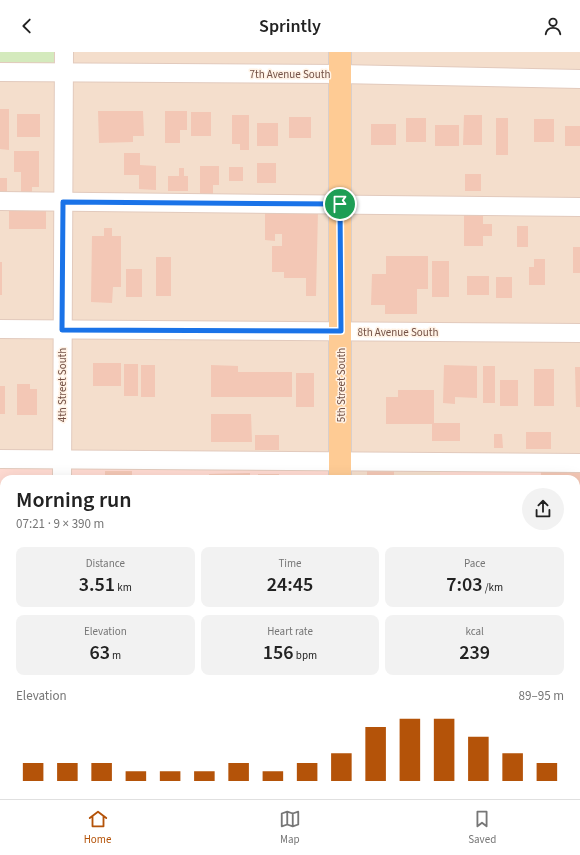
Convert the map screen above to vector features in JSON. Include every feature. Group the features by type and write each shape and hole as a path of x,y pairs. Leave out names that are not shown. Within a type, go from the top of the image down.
{"main road":[{"name":"5th Street South","path":"340,52 341,470"}],"street":[{"name":"4th Street South","path":"62,475 64,52"},
{"name":"7th Avenue South","path":"0,72 339,74 580,79"},
{"path":"0,201 580,207"},
{"name":"8th Avenue South","path":"0,329 580,333"},
{"path":"0,459 341,470 580,463"}],"shaded area":[{"path":"64,52 580,52 580,463 440,462 440,475 273,475 0,459 0,72"},
{"path":"0,459 341,461 341,475 0,475"},
{"path":"440,462 580,463 580,475 440,475"}],"green space":[{"path":"0,52 64,52 64,73 0,72"}],"building":[{"path":"0,109 9,109 9,150 0,149"},
{"path":"98,111 143,111 144,136 133,136 133,142 99,143"},
{"path":"165,111 187,111 187,130 180,130 180,143 165,143"},
{"path":"191,112 211,112 211,136 191,136"},
{"path":"17,114 40,114 40,137 17,137"},
{"path":"232,115 249,115 249,150 240,150 240,144 232,144"},
{"path":"464,115 482,115 482,145 463,145"},
{"path":"289,117 311,117 311,138 289,138"},
{"path":"406,118 426,118 426,142 406,142"},
{"path":"496,118 508,118 508,155 496,155"},
{"path":"534,119 554,119 554,142 534,142"},
{"path":"257,123 278,123 278,146 257,146"},
{"path":"371,124 396,124 396,145 371,145"},
{"path":"435,125 459,125 459,146 435,146"},
{"path":"565,126 580,126 580,146 565,146"},
{"path":"14,151 39,151 39,187 32,187 32,195 21,195 21,172 14,172"},
{"path":"124,153 140,153 140,165 156,166 156,190 139,189 139,175 124,175"},
{"path":"257,163 276,163 276,183 257,183"},
{"path":"200,166 219,166 219,185 213,185 213,196 200,196"},
{"path":"229,167 243,167 243,181 229,181"},
{"path":"179,168 184,168 184,176 188,176 188,191 168,191 168,176 179,176"},
{"path":"465,174 481,174 481,191 465,191"},
{"path":"0,178 7,178 7,192 0,192"},
{"path":"9,208 46,209 46,229 9,229"},
{"path":"265,210 318,211 316,296 306,296 306,278 284,278 284,272 272,272 272,246 282,246 282,234 275,234 275,241 265,240"},
{"path":"464,210 483,210 483,224 492,224 492,236 483,236 483,246 464,246"},
{"path":"517,226 528,226 528,247 517,247"},
{"path":"104,228 112,228 112,236 121,236 121,287 113,287 112,303 91,302 92,236 104,236"},
{"path":"573,247 580,247 580,273 573,273"},
{"path":"386,256 428,256 428,289 417,289 417,314 385,314 385,305 371,305 372,274 386,274"},
{"path":"156,257 171,257 171,296 156,296"},
{"path":"534,259 545,259 545,285 529,285 529,267 534,267"},
{"path":"432,261 449,261 449,297 432,297"},
{"path":"0,262 2,262 2,295 0,295"},
{"path":"126,269 142,269 142,297 126,297"},
{"path":"467,276 489,276 489,295 467,295"},
{"path":"496,277 512,277 512,298 496,298"},
{"path":"93,363 121,363 121,386 93,386"},
{"path":"124,364 138,364 138,396 124,396"},
{"path":"141,365 155,365 155,397 141,397"},
{"path":"211,365 238,366 238,372 292,372 292,397 211,397"},
{"path":"444,365 477,366 477,398 455,397 455,404 443,403"},
{"path":"483,366 495,366 495,403 483,403"},
{"path":"575,367 580,367 580,407 576,407"},
{"path":"534,369 554,369 554,406 534,406"},
{"path":"296,373 314,373 314,407 296,407"},
{"path":"500,380 518,380 518,406 500,406"},
{"path":"17,384 30,384 30,389 37,389 37,415 17,415"},
{"path":"0,386 5,386 5,414 0,414"},
{"path":"398,390 434,390 434,423 460,423 460,441 432,441 432,424 386,424 386,397 398,397"},
{"path":"211,414 251,414 252,442 211,442"},
{"path":"526,432 551,432 551,449 526,449"},
{"path":"494,434 502,434 503,448 494,448"},
{"path":"255,435 279,435 279,450 255,450"},
{"path":"367,465 394,465 394,475 367,475"},
{"path":"541,470 580,471 580,475 541,475"},
{"path":"105,471 132,471 132,475 105,475"},
{"path":"250,473 250,475 209,475"},
{"path":"258,474 279,474 279,475"}],"route":[{"path":"63,202 340,204 341,331 62,330 63,202"}]}
